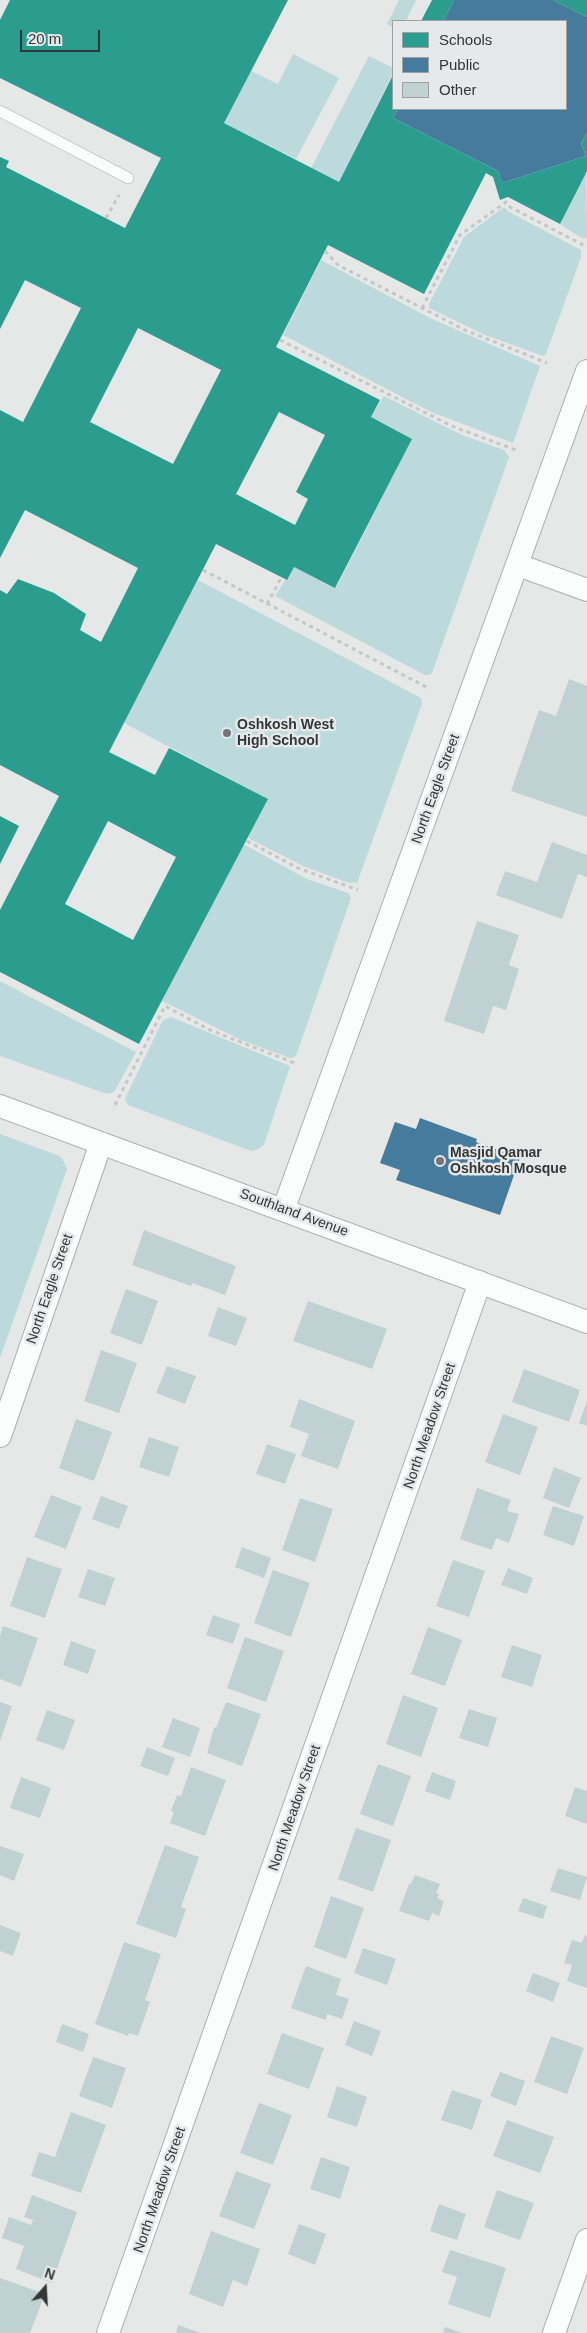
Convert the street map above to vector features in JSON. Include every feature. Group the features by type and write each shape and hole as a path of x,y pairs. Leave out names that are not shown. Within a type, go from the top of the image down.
{"street":[{"name":"North Eagle Street","path":"284,1208 587,371"},
{"path":"518,565 587,590"},
{"name":"Southland Avenue","path":"0,1106 284,1208 587,1322"},
{"name":"North Eagle Street","path":"0,1436 101,1143"},
{"name":"North Meadow Street","path":"108,2333 480,1282"},
{"path":"554,2333 587,2240"}],"lane":[{"path":"0,111 128,178"}],"path":[{"path":"106,218 128,178"},
{"path":"422,308 460,235 506,202 510,207 587,247"},
{"path":"325,251 338,265 422,308 489,341 547,362"},
{"path":"280,340 454,427 516,450"},
{"path":"203,570 430,689"},
{"path":"267,604 281,578"},
{"path":"247,841 298,868 358,890"},
{"path":"115,1105 165,1006 210,1030 296,1064"}],"shaded area":[{"path":"399,0 416,0 406,20 392,20 392,26 387,24"},
{"path":"293,54 339,78 296,159 224,123 251,71 278,84"},
{"path":"369,56 392,68 392,75 339,182 311,168"},
{"path":"586,171 587,237 583,239 560,224"},
{"path":"504,207 509,212 581,250 581,257 546,354 543,356 485,335 429,308 429,304 464,237"},
{"path":"321,260 430,318 540,366 513,443 431,412 283,335"},
{"path":"384,396 462,435 504,450 509,457 432,673 429,675 425,675 275,596 294,567 336,588 412,439 371,417"},
{"path":"198,580 421,698 422,704 357,883 346,882 303,866 248,838 268,799 124,723"},
{"path":"245,845 307,879 348,893 351,898 296,1056 290,1058 241,1040 162,1001 241,846"},
{"path":"0,981 136,1052 114,1092 107,1094 0,1056"},
{"path":"171,1017 290,1066 264,1145 251,1151 128,1105 125,1100 128,1092 163,1020"},
{"path":"0,1134 57,1155 62,1158 67,1169 0,1358"}],"building: Schools":[{"path":"10,0 288,0 224,123 339,182 392,77 392,110 397,110 393,118 498,171 502,183 586,156 581,143 587,133 587,171 560,224 508,197 500,200 493,177 486,173 424,294 328,245 276,347 380,400 371,417 412,439 335,588 294,567 287,580 216,544 109,752 155,775 169,748 268,799 139,1044 0,972 0,910 59,796 0,765 0,590 7,594 18,579 54,593 86,614 80,630 101,642 138,568 25,510 0,558 0,410 23,422 81,308 25,280 0,329 0,157 9,161 6,167 125,228 161,158 0,78 0,20","holes":["138,328 221,370 173,464 90,422","279,412 325,435 296,492 308,499 295,525 236,494","108,821 176,857 133,940 65,904"]},
{"path":"432,0 454,0 444,20 422,20"},
{"path":"553,0 587,0 587,17"},
{"path":"0,816 19,826 0,864"}],"building: Public":[{"path":"454,0 553,0 587,17 587,133 581,143 586,156 502,183 498,171 393,118 397,110 567,110 567,20 444,20"},
{"path":"420,1118 477,1139 476,1142 520,1158 500,1215 396,1180 400,1170 380,1163 395,1122 416,1129"}],"building: Other":[{"path":"569,679 587,686 587,817 511,791 539,710 556,716"},
{"path":"552,842 587,855 587,877 578,874 562,919 496,895 505,871 537,882"},
{"path":"477,921 519,935 509,965 519,969 506,1010 493,1006 484,1034 444,1021"},
{"path":"144,1230 236,1266 225,1295 192,1283 191,1286 132,1265"},
{"path":"126,1289 158,1301 142,1345 110,1333"},
{"path":"308,1301 387,1329 372,1369 293,1341"},
{"path":"218,1307 247,1318 236,1346 208,1336"},
{"path":"101,1350 137,1363 119,1413 84,1401"},
{"path":"167,1366 196,1376 185,1404 156,1393"},
{"path":"524,1369 580,1390 569,1422 512,1402"},
{"path":"299,1399 355,1421 338,1469 301,1456 309,1434 290,1427"},
{"path":"587,1401 587,1426 579,1423"},
{"path":"503,1414 538,1427 520,1475 485,1462"},
{"path":"76,1419 112,1432 94,1481 59,1468"},
{"path":"149,1437 179,1447 169,1477 139,1467"},
{"path":"267,1444 296,1454 285,1484 256,1474"},
{"path":"554,1467 581,1478 569,1508 543,1498"},
{"path":"477,1488 511,1500 507,1511 519,1514 509,1543 496,1538 492,1550 460,1539"},
{"path":"51,1495 82,1507 66,1549 34,1537"},
{"path":"101,1496 128,1506 119,1529 92,1519"},
{"path":"300,1498 333,1509 315,1562 282,1550"},
{"path":"553,1506 584,1516 574,1546 543,1535"},
{"path":"242,1547 271,1558 264,1578 235,1567"},
{"path":"27,1557 62,1569 45,1618 10,1606"},
{"path":"453,1560 485,1571 469,1617 436,1606"},
{"path":"508,1568 533,1578 527,1594 501,1585"},
{"path":"88,1569 115,1578 105,1606 78,1597"},
{"path":"273,1570 310,1583 291,1637 254,1623"},
{"path":"213,1615 240,1624 233,1644 206,1635"},
{"path":"3,1626 38,1638 21,1687 0,1679 0,1636"},
{"path":"428,1627 462,1640 445,1686 411,1674"},
{"path":"245,1637 284,1651 266,1702 227,1688"},
{"path":"71,1641 96,1650 88,1674 63,1665"},
{"path":"512,1645 542,1655 532,1687 501,1677"},
{"path":"403,1695 438,1708 421,1757 386,1744"},
{"path":"0,1702 12,1706 0,1741"},
{"path":"226,1702 261,1714 242,1766 207,1753 214,1727 216,1728"},
{"path":"469,1709 497,1718 488,1747 459,1738"},
{"path":"47,1710 75,1720 64,1750 36,1740"},
{"path":"173,1718 200,1728 190,1757 162,1747"},
{"path":"147,1747 175,1758 168,1776 140,1766"},
{"path":"378,1764 411,1776 393,1826 360,1814"},
{"path":"191,1767 226,1780 205,1836 170,1823 174,1812 171,1811 177,1795 181,1796"},
{"path":"432,1772 456,1781 450,1800 425,1791"},
{"path":"21,1777 51,1788 40,1818 10,1808"},
{"path":"575,1787 587,1791 587,1824 565,1816"},
{"path":"356,1828 391,1840 373,1892 338,1879"},
{"path":"165,1845 199,1857 181,1907 186,1909 176,1938 136,1924"},
{"path":"0,1846 24,1854 14,1881 0,1875"},
{"path":"558,1868 587,1877 580,1900 550,1891"},
{"path":"415,1875 440,1884 436,1893 439,1894 437,1898 444,1901 439,1916 432,1913 429,1921 399,1911 409,1884 411,1884"},
{"path":"331,1896 364,1908 346,1959 314,1947"},
{"path":"523,1898 547,1906 543,1919 518,1911"},
{"path":"0,1925 21,1933 13,1956 0,1951"},
{"path":"585,1935 587,1936 587,1988 567,1981 572,1965 564,1963 572,1940 582,1943"},
{"path":"124,1942 161,1954 145,2000 150,2002 138,2036 129,2033 128,2036 95,2024"},
{"path":"363,1948 396,1959 387,1985 354,1973"},
{"path":"306,1966 341,1979 336,1995 349,1999 342,2019 327,2014 326,2020 291,2008"},
{"path":"533,1973 560,1983 553,2002 526,1991"},
{"path":"354,2021 381,2031 372,2056 345,2045"},
{"path":"62,2024 89,2034 83,2052 56,2042"},
{"path":"282,2033 324,2048 309,2089 267,2074"},
{"path":"551,2036 584,2048 567,2094 534,2082"},
{"path":"93,2057 126,2068 112,2108 79,2096"},
{"path":"500,2072 525,2081 516,2106 490,2096"},
{"path":"337,2086 367,2097 357,2127 327,2117"},
{"path":"452,2090 482,2100 472,2130 441,2120"},
{"path":"259,2103 292,2115 273,2165 240,2153"},
{"path":"71,2112 106,2125 81,2193 31,2176 39,2152 55,2157"},
{"path":"507,2120 554,2137 540,2173 493,2156"},
{"path":"321,2157 350,2167 340,2199 310,2189"},
{"path":"236,2171 271,2184 254,2229 219,2216"},
{"path":"497,2190 534,2203 520,2240 484,2227"},
{"path":"32,2195 77,2212 52,2283 16,2269 24,2246 2,2238 9,2217 31,2225 33,2220 24,2217"},
{"path":"439,2204 466,2214 457,2240 430,2231"},
{"path":"299,2224 326,2234 315,2265 288,2254"},
{"path":"211,2231 260,2249 247,2286 233,2280 223,2307 189,2294"},
{"path":"450,2250 506,2268 490,2318 448,2304 457,2277 442,2272"},
{"path":"0,2278 45,2294 30,2333 0,2333"},
{"path":"178,2325 201,2333 176,2333"},
{"path":"445,2327 462,2333 443,2333"}],"place":[{"name":"Oshkosh West High School","path":"227,733"},
{"name":"Masjid Qamar Oshkosh Mosque","path":"440,1161"}]}
